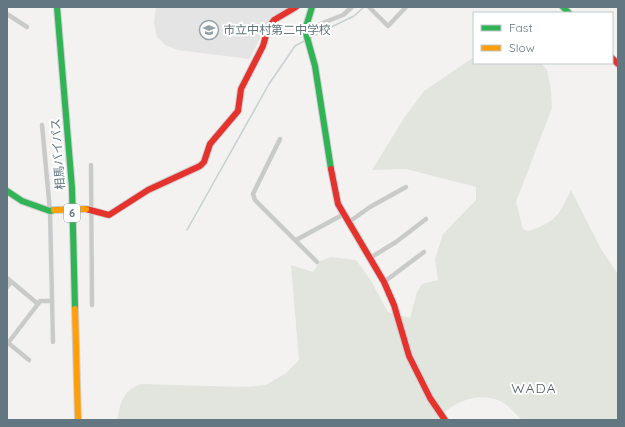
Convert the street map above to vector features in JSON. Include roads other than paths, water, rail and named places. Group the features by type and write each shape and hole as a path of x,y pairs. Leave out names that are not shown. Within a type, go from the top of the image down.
{"main road":[{"name":"相馬バイパス","path":"57,7 72,188 78,420"},
{"path":"7,191 22,201 52,211 89,209 102,215 109,215 148,190 200,166 204,162 210,144 238,111 241,89 262,46 268,28 274,20 296,7"},
{"path":"312,7 306,22 305,30 315,66 326,142 338,204 384,282 394,305 409,356 430,398 445,420"}],"street":[{"path":"305,30 343,15 352,7"},
{"path":"369,7 388,26 406,7"},
{"path":"7,14 27,27"},
{"path":"42,125 52,211 53,342"},
{"path":"280,138 252,194 255,200 318,262"},
{"path":"91,165 89,209 92,305"},
{"path":"349,222 370,207 406,187"},
{"path":"296,240 344,214"},
{"path":"370,258 396,242 426,219"},
{"path":"384,282 424,252"},
{"path":"7,278 38,304"},
{"path":"7,287 11,282"},
{"path":"29,360 8,343 40,301 52,301"}],"waterway":[{"path":"309,38 354,16 364,7"},
{"path":"187,230 269,84 295,46 306,40"}],"place":[{"name":"市立中村第二中学校","path":"209,30"}],"district":[{"name":"WADA","path":"534,388"}]}
